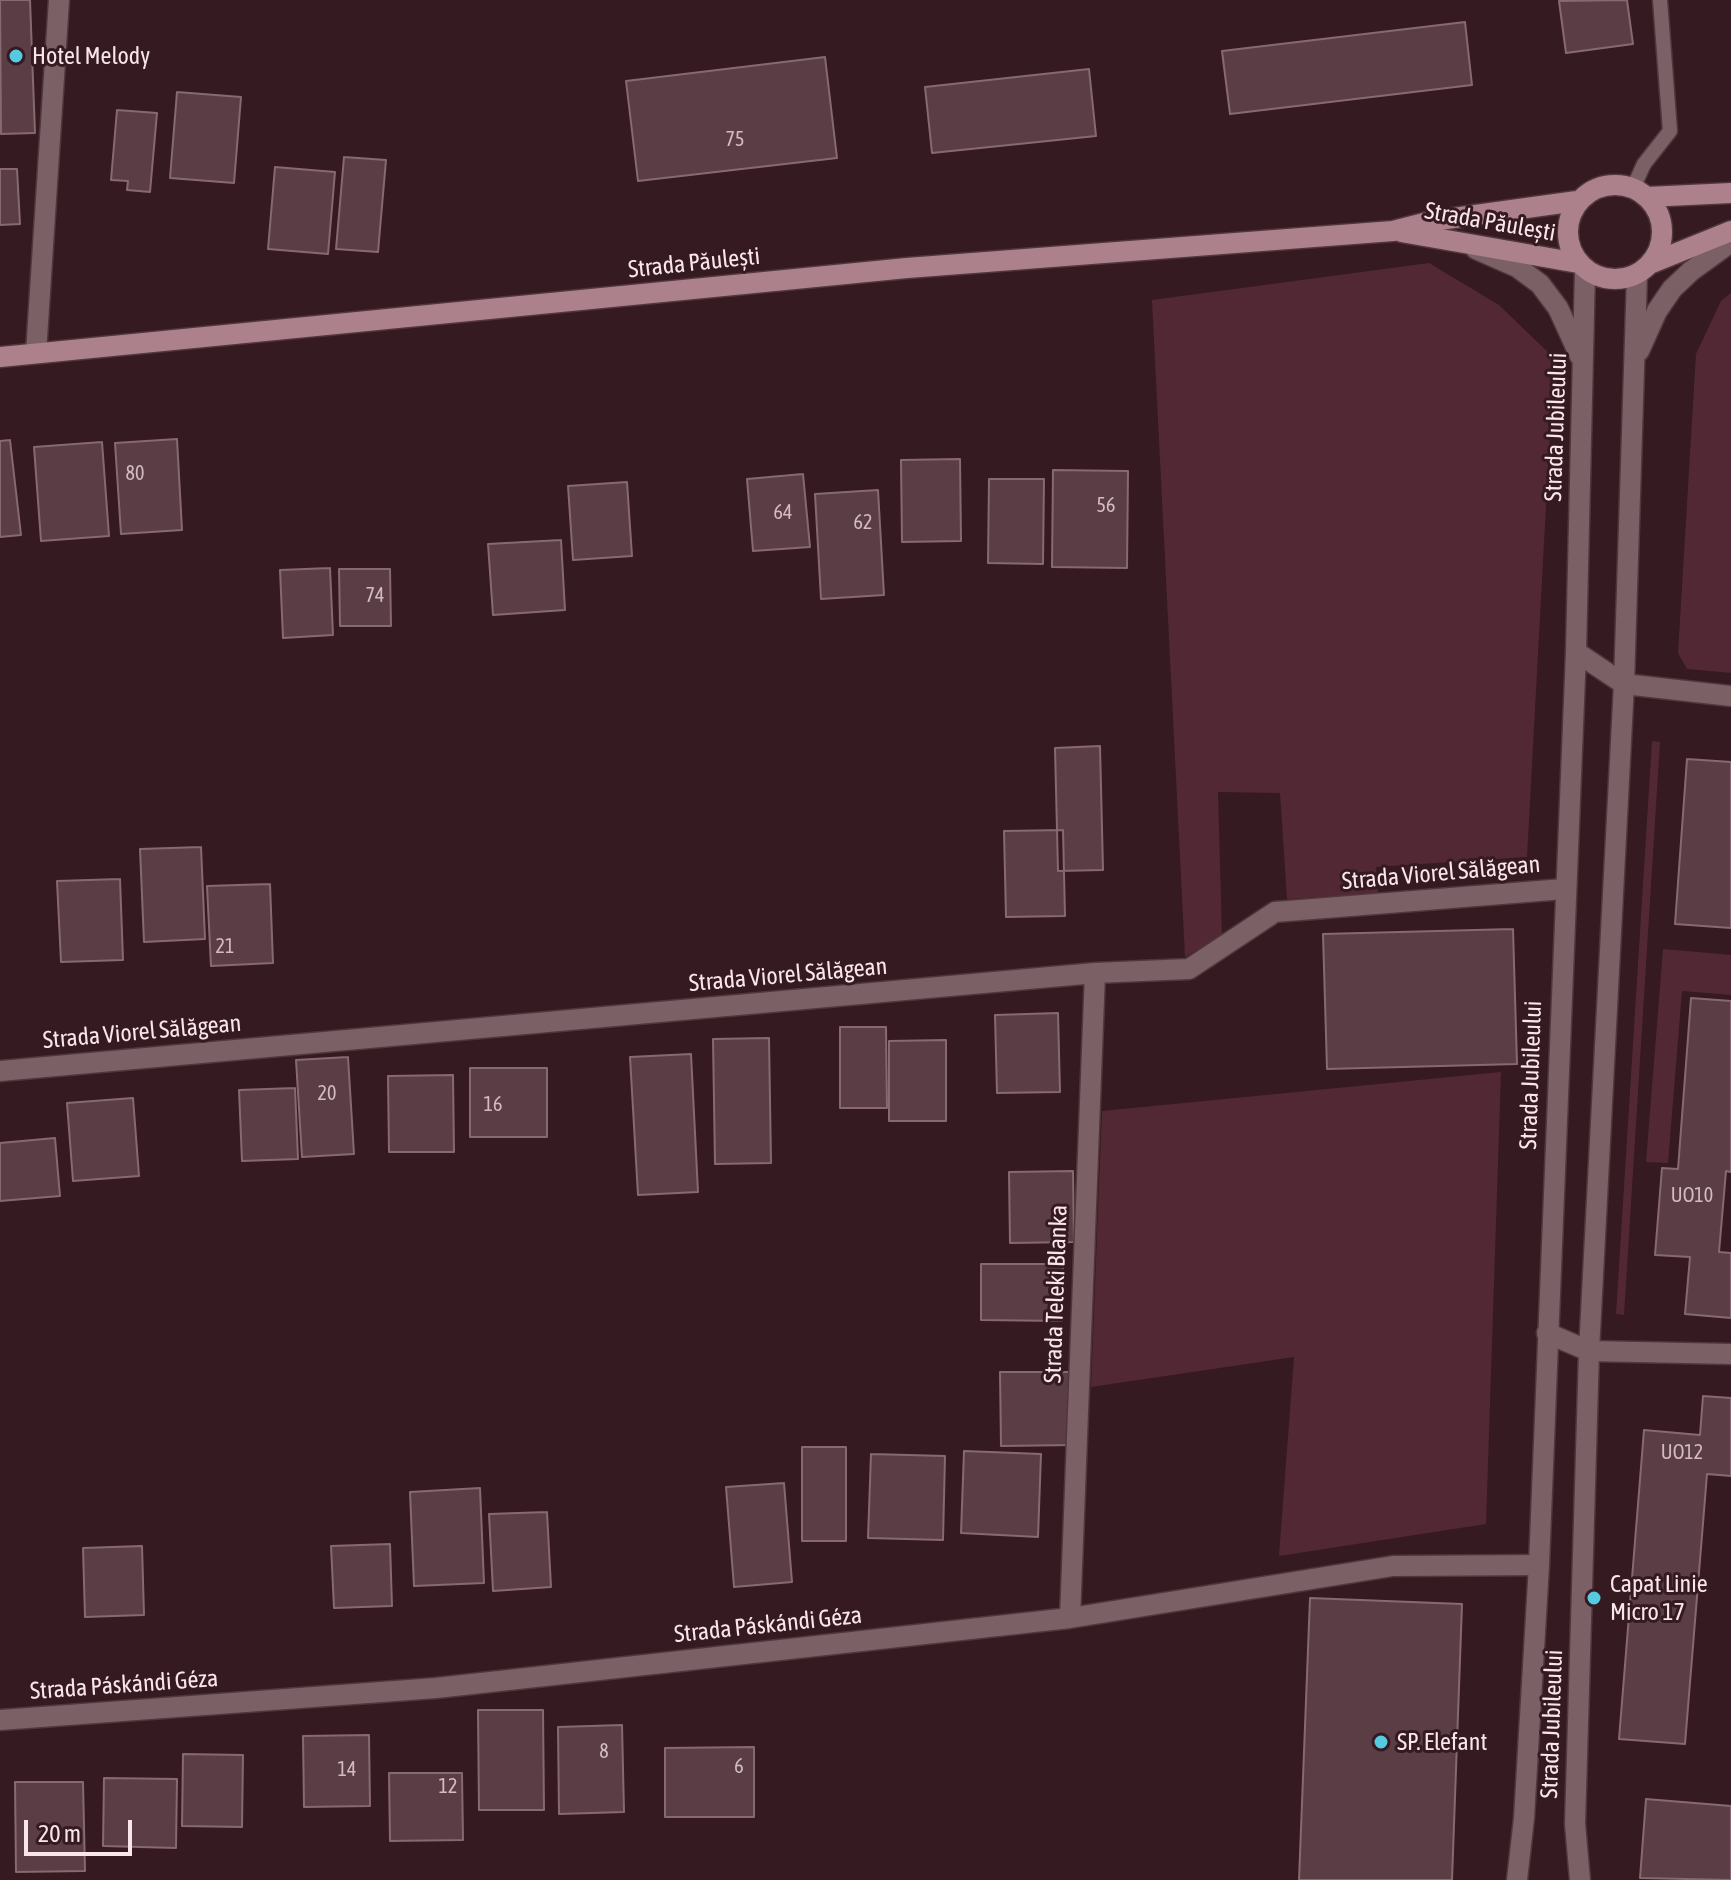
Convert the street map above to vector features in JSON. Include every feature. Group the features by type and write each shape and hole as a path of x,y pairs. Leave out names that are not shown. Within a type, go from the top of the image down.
{"main road":[{"path":"1731,193 1640,192 1607,185 1577,201 1567,228 1568,245 1582,267 1600,278 1619,280 1731,231"},
{"path":"1640,192 1660,217 1662,232 1645,269"},
{"name":"Strada Păulești","path":"0,357 907,268 1393,231 1432,221 1577,201"},
{"name":"Strada Păulești","path":"1393,231 1582,267"}],"street":[{"path":"36,353 59,0"},
{"path":"1636,358 1657,311 1672,289 1731,242"},
{"path":"1465,244 1517,267 1540,284 1558,308 1584,365"},
{"name":"Strada Jubileului","path":"1517,1880 1524,1818 1539,1565 1576,652 1584,365 1582,267"},
{"name":"Strada Jubileului","path":"1580,1880 1575,1824 1589,1351 1624,684 1636,358 1645,269"},
{"path":"1576,652 1624,684 1731,696"},
{"name":"Strada Viorel Sălăgean","path":"0,1071 1095,973 1189,969 1275,912 1564,889"},
{"name":"Strada Teleki Blanka","path":"1070,1618 1095,973"},
{"path":"1547,1333 1589,1351 1731,1354"},
{"name":"Strada Páskándi Géza","path":"0,1720 436,1688 1070,1618 1393,1566 1539,1565"}],"lane":[{"path":"1640,192 1644,164 1670,131 1660,0"}],"shaded area":[{"path":"1429,263 1499,305 1554,358 1527,857 1376,867 1378,894 1287,899 1280,793 1218,792 1222,936 1185,957 1152,300"},
{"path":"1731,293 1731,673 1687,669 1678,653 1696,354 1721,301"},
{"path":"1652,741 1660,742 1624,1315 1616,1314"},
{"path":"1663,949 1731,955 1731,995 1682,991 1668,1163 1646,1162"},
{"path":"1501,1072 1486,1524 1279,1556 1294,1357 1091,1387 1102,1111"}],"building":[{"name":"Hotel Melody","path":"0,0 30,0 35,133 1,134"},
{"path":"1627,0 1633,44 1566,53 1559,1"},
{"path":"1465,22 1472,85 1230,114 1222,51"},
{"path":"825,57 837,158 638,181 626,81"},
{"path":"1089,69 1096,136 932,153 925,87"},
{"path":"177,92 241,97 234,183 170,178"},
{"path":"117,110 157,113 150,192 127,190 128,181 111,180"},
{"path":"344,157 386,160 378,252 336,249"},
{"path":"275,167 335,172 328,254 268,249"},
{"path":"0,169 17,169 20,224 0,225"},
{"path":"177,439 182,530 121,534 115,443"},
{"path":"10,440 21,535 0,537 0,441"},
{"path":"102,442 109,536 41,541 34,447"},
{"path":"960,459 961,541 902,542 901,460"},
{"path":"1053,470 1128,471 1127,568 1052,567"},
{"path":"803,474 810,547 753,551 747,479"},
{"path":"989,479 1044,479 1043,564 988,563"},
{"path":"627,482 632,556 573,560 568,486"},
{"path":"878,490 884,595 821,599 815,494"},
{"path":"561,540 565,610 493,615 488,544"},
{"path":"330,568 333,635 283,638 280,570"},
{"path":"339,569 390,569 391,626 340,626"},
{"path":"1100,746 1103,870 1058,871 1055,748"},
{"path":"1687,759 1731,762 1731,928 1675,924"},
{"path":"1063,830 1065,916 1006,917 1004,831"},
{"path":"201,847 205,939 144,942 140,849"},
{"path":"120,879 123,960 61,962 57,881"},
{"path":"270,884 273,963 211,966 207,886"},
{"path":"1513,929 1517,1064 1327,1069 1323,934"},
{"path":"1691,998 1731,1001 1731,1172 1726,1171 1719,1252 1731,1253 1731,1318 1685,1314 1690,1257 1655,1255 1662,1168 1678,1169"},
{"path":"1058,1013 1060,1092 997,1093 995,1015"},
{"path":"840,1027 886,1027 887,1108 840,1108"},
{"path":"769,1038 771,1163 715,1164 713,1039"},
{"path":"946,1040 946,1121 889,1121 889,1041"},
{"path":"691,1054 698,1192 638,1195 630,1057"},
{"path":"348,1057 354,1154 302,1157 296,1060"},
{"path":"470,1068 547,1068 547,1137 470,1137"},
{"path":"453,1075 454,1152 389,1152 388,1076"},
{"path":"295,1088 298,1159 242,1161 239,1090"},
{"path":"133,1098 139,1176 73,1181 67,1103"},
{"path":"55,1138 60,1196 0,1201 0,1143"},
{"path":"1073,1171 1074,1242 1010,1243 1009,1172"},
{"path":"981,1264 1063,1264 1062,1321 981,1320"},
{"path":"1000,1372 1074,1372 1075,1445 1001,1446"},
{"path":"1703,1396 1731,1398 1731,1476 1707,1474 1685,1744 1619,1739 1644,1430 1700,1435"},
{"path":"802,1447 846,1447 846,1541 802,1541"},
{"path":"964,1451 1041,1454 1038,1537 961,1533"},
{"path":"871,1454 945,1456 943,1540 868,1538"},
{"path":"784,1483 792,1582 734,1587 726,1487"},
{"path":"480,1488 484,1583 414,1586 410,1492"},
{"path":"547,1512 551,1587 493,1591 489,1514"},
{"path":"390,1544 392,1606 334,1608 331,1546"},
{"path":"142,1546 144,1615 85,1617 83,1548"},
{"name":"SP. Elefant","path":"1310,1598 1462,1604 1452,1880 1299,1880"},
{"path":"478,1710 543,1710 544,1810 479,1810"},
{"path":"622,1725 624,1812 559,1814 558,1727"},
{"path":"369,1735 370,1806 304,1807 303,1736"},
{"path":"754,1747 754,1817 665,1817 665,1748"},
{"path":"183,1754 243,1755 242,1827 182,1826"},
{"path":"389,1773 462,1773 463,1840 390,1841"},
{"path":"104,1778 177,1779 176,1848 103,1846"},
{"path":"15,1782 83,1782 85,1871 16,1872"},
{"path":"1646,1799 1731,1806 1731,1880 1640,1878"}],"place":[{"name":"Hotel Melody","path":"16,56"},
{"name":"Capat Linie Micro 17","path":"1594,1598"},
{"name":"SP. Elefant","path":"1381,1742"}]}
